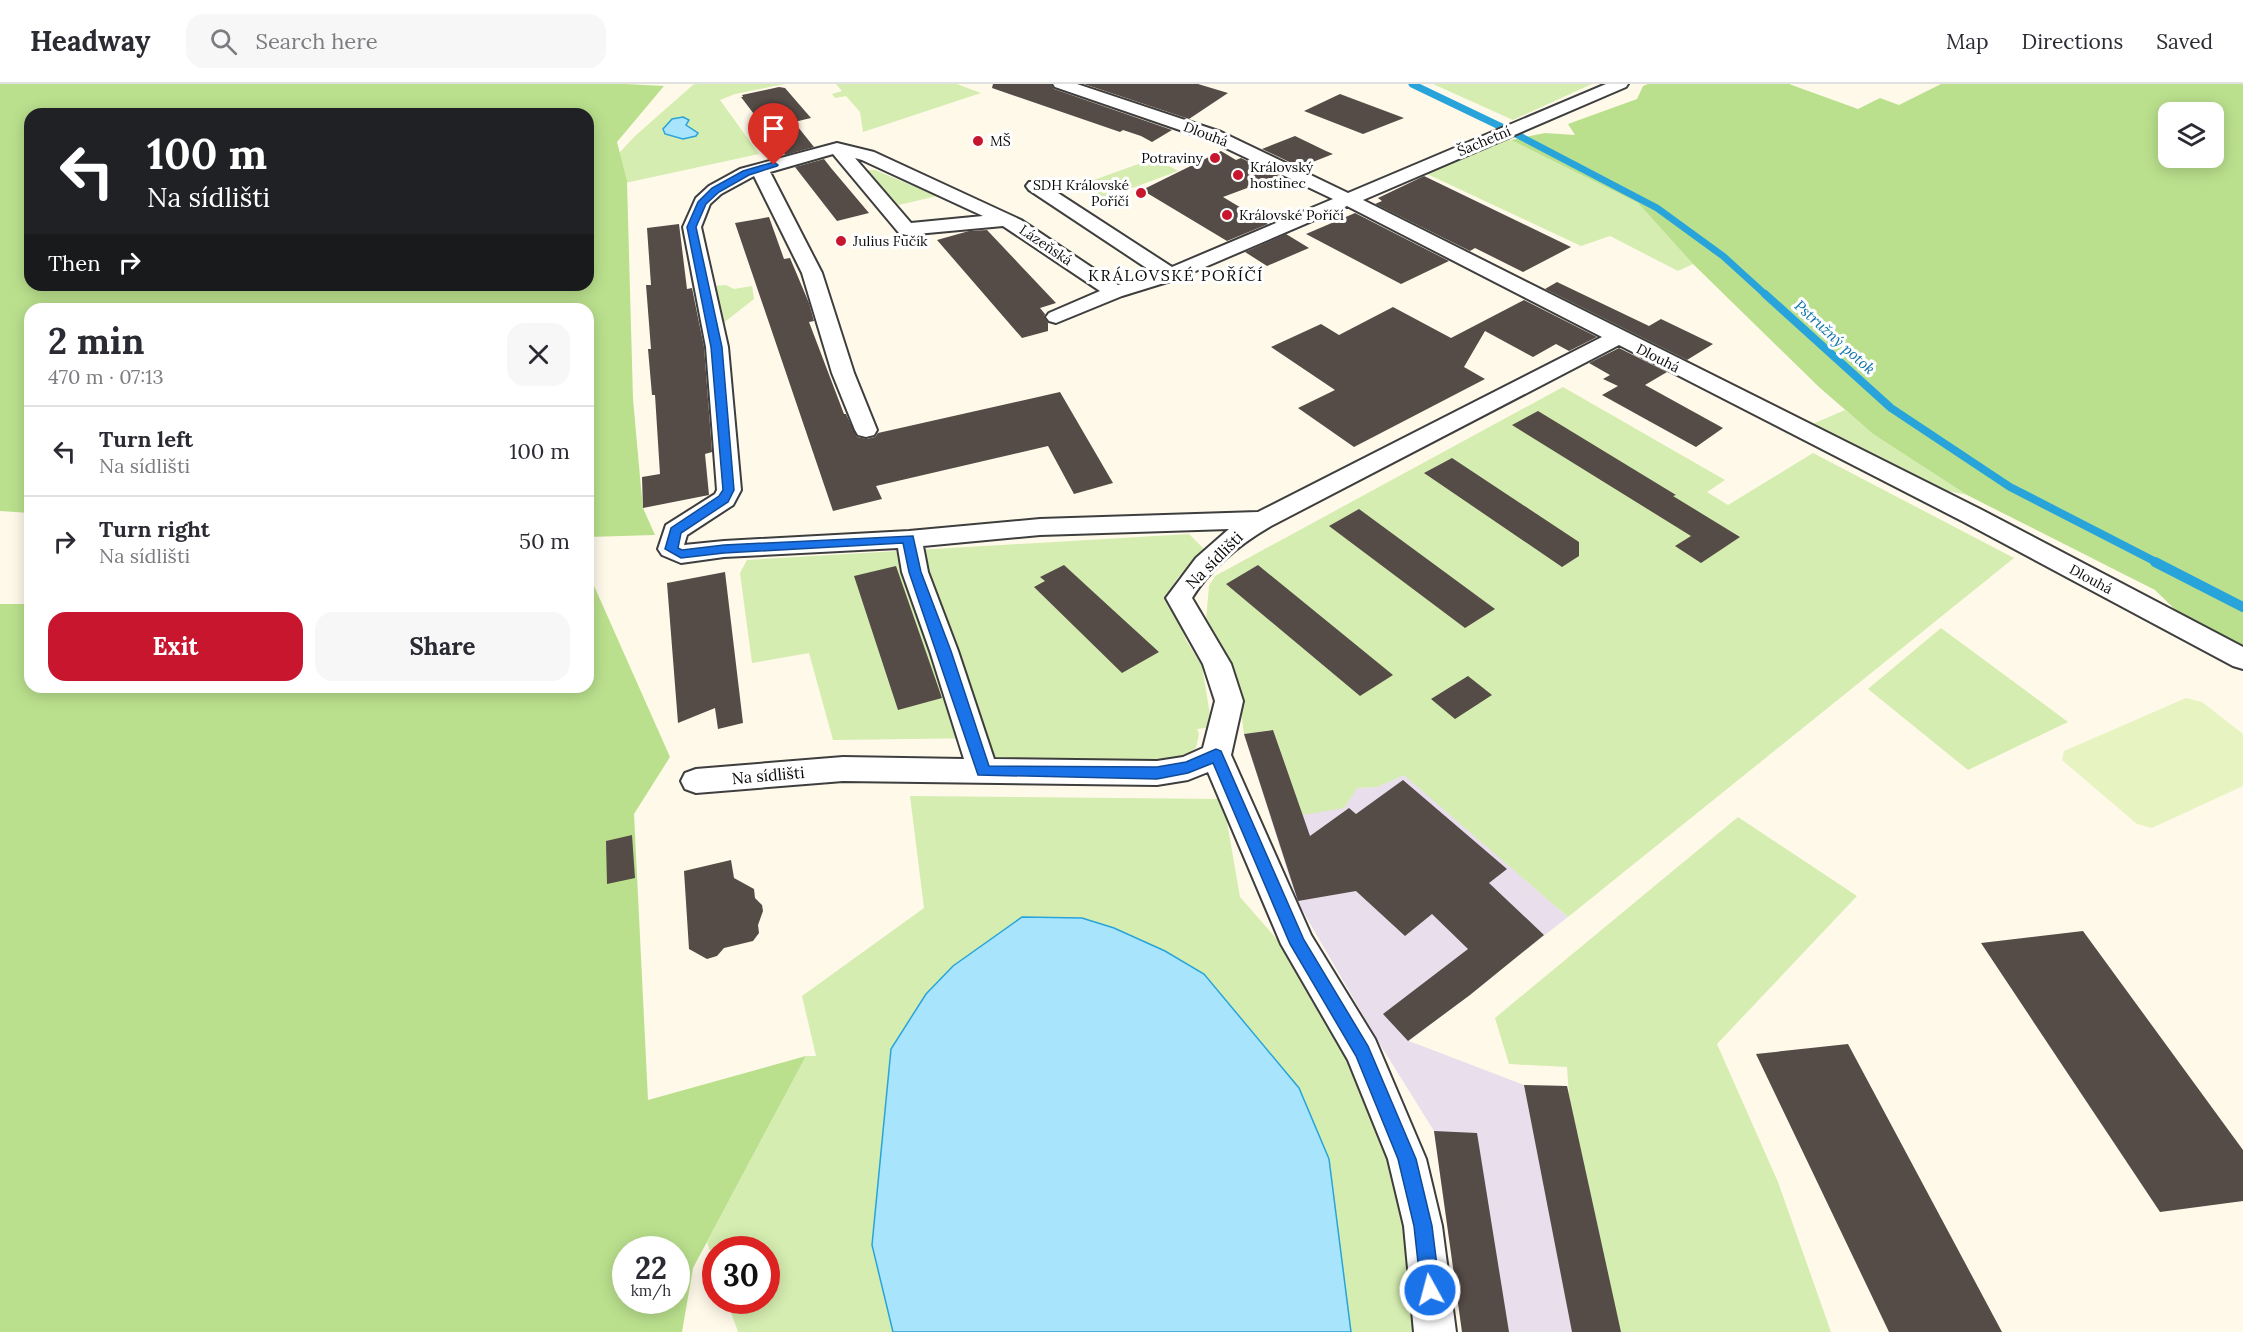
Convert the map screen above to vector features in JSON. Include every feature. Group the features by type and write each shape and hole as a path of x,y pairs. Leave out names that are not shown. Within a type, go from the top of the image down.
{"street":[{"name":"Dlouhá","path":"1061,84 1215,135 1349,200 1971,515 2243,659"},
{"name":"Šachetní","path":"1349,200 1620,84"},
{"path":"866,430 843,373 812,273 759,168 837,148 906,229 1006,220"},
{"name":"Lázeňská","path":"837,148 868,156 1006,220 1115,292"},
{"name":"Na sídlišti","path":"759,168 716,190 702,202 692,227 717,347 729,490 724,499 675,531 671,549 681,554 724,549 909,539 1040,527 1262,520"},
{"path":"1035,186 1170,275"},
{"path":"1056,317 1115,292 1170,275 1349,200"},
{"name":"Na sídlišti","path":"696,781 843,769 1157,773 1188,768 1216,755 1229,701 1217,664 1179,598 1189,580 1239,533 1262,520 1618,338"},
{"path":"909,539 915,572 945,651 983,771"},
{"path":"1216,755 1298,944 1362,1051 1407,1159 1423,1226 1435,1332"}],"shaded area":[{"path":"1273,730 1357,788 1377,787 1404,774 1568,917 1409,1041 1524,1085 1567,1086 1620,1332 1462,1332 1434,1131 1381,1046 1297,901 1244,734"}],"green space":[{"path":"0,84 626,84 664,86 617,142 627,181 633,399 640,477 643,508 655,535 594,537 594,303 24,303 24,513 0,511"},
{"path":"694,84 785,84 735,94 720,100 759,154 594,190 594,180 635,136"},
{"path":"836,84 957,84 981,93 863,132 860,112 846,96 835,98 832,94 842,91"},
{"path":"1433,84 1592,84 1513,120"},
{"path":"1648,84 1789,84 1858,109 1880,98 1899,105 1941,84 2243,84 2243,646 2190,624 2155,590 1967,495 1873,434 1819,387 1693,264 1638,203 1511,140 1545,133 1575,135 1568,124 1637,99 1643,86"},
{"path":"1507,138 1638,203 1693,264 1678,271 1610,236 1581,246 1427,174"},
{"path":"1155,158 1178,171 1100,200 1077,186"},
{"path":"868,170 875,170 937,196 899,205 866,173"},
{"path":"726,285 734,289 752,286 754,299 717,328 713,286"},
{"path":"1563,387 1725,480 1707,492 1728,505 1813,453 2014,558 1568,917 1404,775 1377,787 1357,788 1344,808 1302,815 1273,730 1244,734 1236,676 1206,620 1209,586 1215,576"},
{"path":"1845,410 1873,434 1967,495 1920,485 1808,426"},
{"path":"1189,534 1207,552 1178,577 1168,593 1186,640 1202,666 1212,727 1197,729 1199,734 1196,748 1177,761 996,767 985,738 833,740 809,653 752,663 740,573 747,560"},
{"path":"594,586 670,757 634,814 648,1100 806,1056 710,1236 702,1236 702,1251 693,1268 690,1285 690,1236 612,1236 612,1314 685,1314 682,1332 0,1332 0,604 24,604 24,693 594,693"},
{"path":"1941,628 2068,722 1968,770 1868,689"},
{"path":"2186,698 2202,702 2243,734 2243,786 2152,828 2137,824 2062,760 2064,751"},
{"path":"910,796 1223,799 1240,897 1297,962 1364,1091 1401,1202 1418,1332 1351,1332 1329,1159 1204,974 1165,951 1114,928 1022,917 953,966 926,994 874,1251 893,1332 738,1332 732,1314 780,1314 780,1236 710,1236 806,1056 816,1056 802,996 924,908"},
{"path":"1738,817 1857,896 1717,1044 1778,1182 1831,1332 1619,1332 1569,1096 1567,1067 1509,1064 1495,1018"}],"water":[{"path":"683,117 689,120 686,125 698,133 696,136 683,139 665,134 663,129 672,119"},
{"path":"1022,917 1082,918 1114,928 1165,951 1204,974 1299,1088 1329,1159 1351,1332 893,1332 872,1245 891,1049 926,994 953,966"}],"building":[{"path":"993,84 1051,84 1054,89 1172,130 1152,142 1141,136 1123,130 1120,132 992,88"},
{"path":"1084,84 1198,84 1228,93 1189,119"},
{"path":"779,87 785,88 811,118 794,122 814,147 785,155 741,97"},
{"path":"1340,94 1404,118 1363,134 1304,111"},
{"path":"1295,136 1333,154 1300,167 1262,149"},
{"path":"1221,151 1236,160 1241,158 1279,176 1223,197 1268,224 1227,241 1142,190"},
{"path":"824,159 869,213 837,221 795,167"},
{"path":"1424,176 1571,247 1523,272 1475,248 1470,251 1375,204 1382,201 1378,198"},
{"path":"1355,213 1449,261 1401,284 1306,234"},
{"path":"769,217 784,259 790,258 809,303 814,321 809,322 844,414 857,437 867,439 875,437 878,433 1060,392 1113,483 1074,494 1048,446 876,486 882,499 833,511 735,223"},
{"path":"679,224 687,289 692,288 704,347 712,452 705,454 709,495 643,508 642,477 660,474 655,395 652,395 648,349 651,349 646,285 651,285 647,228"},
{"path":"987,230 1056,303 1040,308 1045,314 1048,331 1022,338 937,240 969,231"},
{"path":"1286,234 1309,248 1267,266 1245,252"},
{"path":"1557,282 1649,326 1661,319 1713,344 1687,360 1545,289"},
{"path":"1524,300 1597,337 1569,351 1556,344 1533,357 1485,331 1464,367 1485,379 1354,447 1298,408 1335,390 1271,347 1321,324 1339,335 1393,307 1451,338"},
{"path":"1619,348 1667,372 1645,385 1723,428 1696,447 1602,395 1618,386 1603,379 1610,375 1589,363"},
{"path":"1538,411 1740,537 1701,563 1675,546 1691,536 1512,425"},
{"path":"1452,458 1579,542 1579,556 1562,567 1424,473"},
{"path":"1359,509 1495,609 1465,628 1329,526"},
{"path":"1064,565 1159,652 1122,673 1034,587 1045,581 1040,577"},
{"path":"1258,565 1393,675 1360,696 1226,584"},
{"path":"896,566 942,698 898,710 854,576"},
{"path":"725,572 743,723 718,729 715,708 678,723 667,583"},
{"path":"1468,676 1492,695 1455,719 1431,699"},
{"path":"1273,730 1310,836 1349,808 1356,814 1403,780 1507,869 1489,883 1544,935 1470,995 1408,1041 1383,1014 1468,949 1432,914 1405,936 1356,891 1298,901 1244,734"},
{"path":"632,835 635,878 607,884 606,841"},
{"path":"731,860 734,878 754,889 755,898 762,905 763,911 758,925 759,933 753,941 724,948 717,956 707,959 689,949 684,871"},
{"path":"2083,931 2243,1150 2243,1201 2160,1212 1981,943"},
{"path":"1848,1044 2002,1332 1889,1332 1756,1054"},
{"path":"1524,1085 1567,1086 1621,1332 1572,1332"},
{"path":"1434,1131 1477,1133 1509,1332 1462,1332"}],"waterway":[{"name":"Pstružný potok","path":"1412,84 1510,131 1657,208 1723,256 1767,296"},
{"name":"Pstružný potok","path":"1765,294 1891,408 2010,487 2158,563"},
{"name":"Pstružný potok","path":"2155,562 2243,607"}],"place":[{"name":"MŠ","path":"978,141"},
{"name":"Potraviny","path":"1215,158"},
{"name":"Královský hostinec","path":"1238,175"},
{"name":"SDH Královské Poříčí","path":"1141,193"},
{"name":"Královské Poříčí","path":"1227,215"},
{"name":"Julius Fučík","path":"841,241"}],"district":[{"name":"KRÁLOVSKÉ POŘÍČÍ","path":"1176,275"}],"route":[{"path":"774,165 746,173 716,190 702,202 692,227 717,347 729,490 724,499 675,531 671,549 681,554 724,549 909,539 915,572 945,651 983,771 1157,773 1188,768 1216,755 1298,944 1362,1051 1407,1159 1423,1226 1430,1290"}]}
